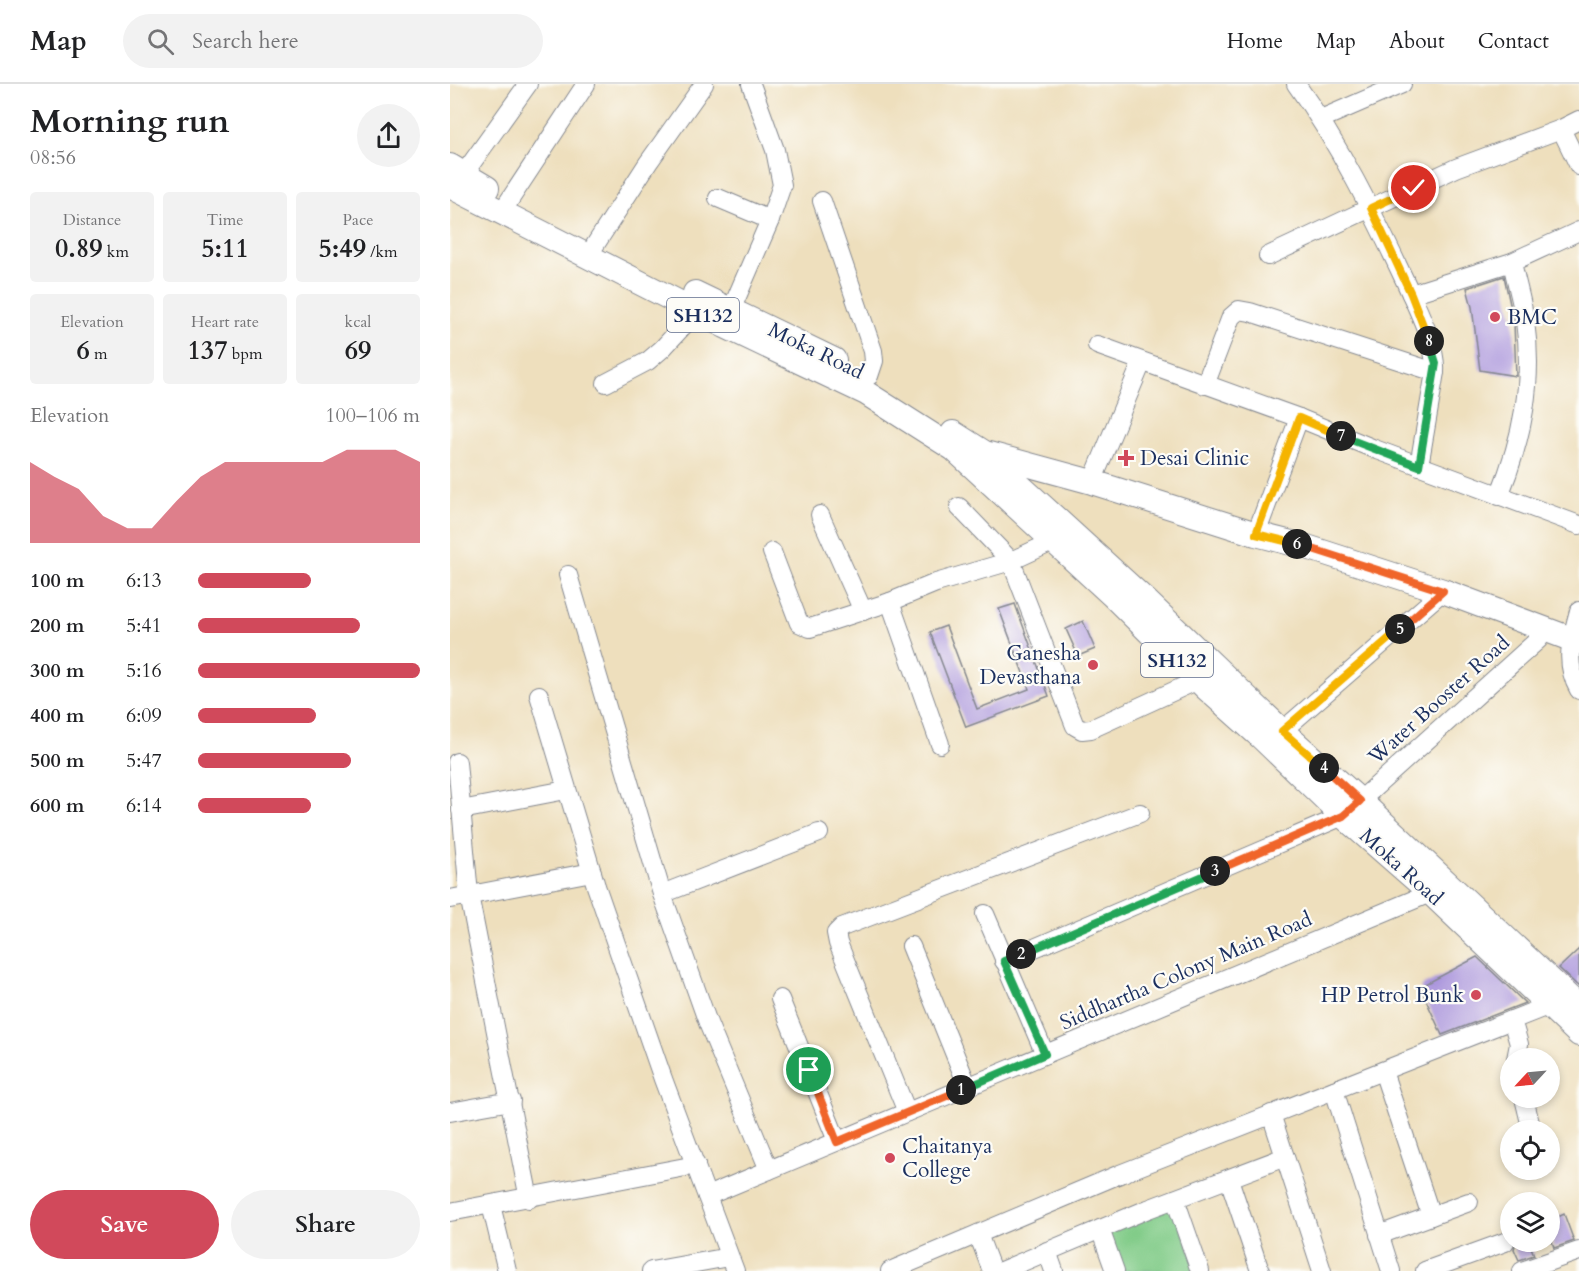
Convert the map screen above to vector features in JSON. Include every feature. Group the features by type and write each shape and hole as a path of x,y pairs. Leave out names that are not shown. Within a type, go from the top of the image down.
{"main road":[{"name":"Moka Road","path":"454,176 505,207 696,312 728,318 868,376 983,452"},
{"name":"Moka Road","path":"505,207 595,245 866,393 954,449"},
{"path":"954,449 983,452 1092,482 1256,534 1307,547 1443,591 1575,640"},
{"name":"SH132","path":"954,449 1018,496"},
{"name":"SH132","path":"983,452 1018,496"},
{"name":"Moka Road","path":"1018,496 1052,542 1113,596 1198,680 1352,808 1440,889 1579,1007"},
{"name":"Moka Road","path":"1018,496 1143,598 1282,731 1352,808"},
{"name":"Moka Road","path":"1440,889 1579,1034"}],"street":[{"path":"454,176 528,84"},
{"path":"505,207 586,84"},
{"path":"595,245 648,163 704,84"},
{"path":"728,318 770,220 782,185 780,169 751,84"},
{"path":"1296,84 1321,119 1371,208 1411,294 1430,344 1436,363 1419,466"},
{"path":"1321,119 1397,85"},
{"path":"1268,256 1456,168 1561,129 1579,120"},
{"path":"1561,129 1579,166"},
{"path":"718,198 770,220"},
{"path":"822,201 873,351 874,361 868,376"},
{"path":"1411,294 1512,262 1579,231"},
{"path":"1499,496 1521,433 1528,390 1525,321 1512,262"},
{"path":"1205,385 1231,317 1239,310 1435,372"},
{"path":"606,384 648,361 696,312"},
{"path":"1097,345 1299,418 1419,466 1579,525"},
{"path":"1092,482 1142,362"},
{"path":"1256,534 1299,418"},
{"path":"959,507 1011,561 1075,726 1082,730 1091,729 1198,680"},
{"path":"820,515 863,611"},
{"path":"772,552 798,623 810,628 890,602 936,583 1011,561 1052,542"},
{"path":"568,575 662,894 708,1023 768,1170"},
{"path":"1282,731 1443,591"},
{"path":"890,602 940,744"},
{"path":"1579,611 1569,667 1579,690"},
{"name":"Water Booster Road","path":"1004,961 1352,808 1539,639 1542,628"},
{"path":"539,695 592,872 663,1079 732,1264 651,1271"},
{"path":"457,762 469,895 529,1199"},
{"path":"461,810 566,790"},
{"path":"907,1112 838,943 836,933 842,927 1140,813"},
{"path":"662,894 819,833"},
{"path":"450,899 592,872"},
{"name":"Siddhartha Colony Main Road","path":"707,1196 1440,889"},
{"path":"985,914 1045,1054"},
{"path":"910,946 968,1087"},
{"path":"780,999 837,1142"},
{"path":"890,1271 926,1264 978,1234 1120,1173 1550,1005"},
{"path":"1512,1020 1517,1048"},
{"path":"1383,1071 1431,1216"},
{"path":"1334,1090 1391,1271"},
{"path":"450,1113 511,1101"},
{"path":"1270,1114 1322,1271"},
{"path":"1001,1271 1174,1199 1285,1157"},
{"path":"450,1212 696,1166"},
{"path":"1229,1179 1260,1271"},
{"path":"1174,1199 1200,1271"},
{"path":"1379,1235 1469,1202"},
{"path":"491,1205 507,1271"},
{"path":"1100,1229 1115,1271"},
{"path":"978,1234 992,1271"},
{"path":"1425,1271 1500,1244"},
{"path":"1047,1251 1054,1271"},
{"path":"1522,1271 1579,1251"}],"green space":[{"path":"1173,1204 1198,1271 1118,1271 1103,1231"}],"building":[{"name":"BMC","path":"1504,276 1514,323 1516,376 1480,370 1472,307 1467,288"},
{"path":"1015,604 1049,696 966,727 930,632 946,626 977,709 1029,689 999,609"},
{"path":"1083,621 1095,649 1078,656 1066,629"},
{"path":"1579,949 1579,987 1559,968"},
{"name":"HP Petrol Bunk","path":"1477,957 1525,1003 1442,1035 1420,987"},
{"path":"1564,1214 1574,1241 1560,1246 1560,1216"},
{"path":"1515,1252 1533,1252 1534,1255 1519,1260"}],"place":[{"name":"BMC","path":"1495,317"},
{"name":"Desai Clinic","path":"1126,458"},
{"name":"Ganesha Devasthana","path":"1093,665"},
{"name":"HP Petrol Bunk","path":"1476,995"},
{"name":"Chaitanya College","path":"890,1158"}],"route":[{"path":"809,1070 837,1142 1045,1054 1004,961 1343,816 1360,801 1282,731 1443,591 1307,547 1256,534 1299,418 1419,466 1436,363 1415,304 1371,208 1414,188"}]}
